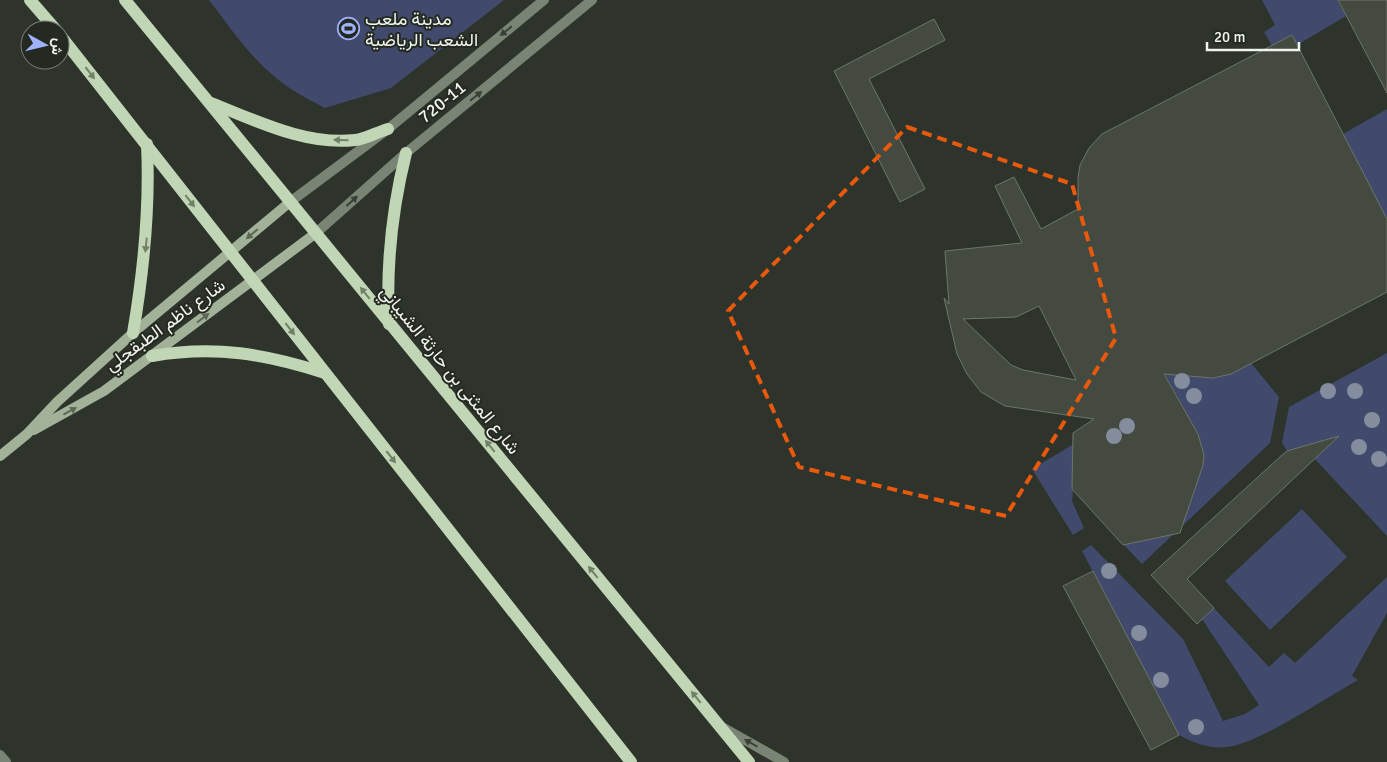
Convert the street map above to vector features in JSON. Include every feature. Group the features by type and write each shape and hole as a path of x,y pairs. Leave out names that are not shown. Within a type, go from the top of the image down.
{"main road":[{"path":"30,0 47,20"},
{"name":"شارع المثنى بن حارثة الشيباني","path":"126,0 749,762"},
{"path":"70,48 631,762"},
{"path":"209,102 285,131 311,137 356,140 388,128"},
{"path":"133,332 146,246 148,209 147,144"},
{"path":"389,324 391,231 397,190 406,153"},
{"name":"شارع ناظم الطبقجلي","path":"0,456 27,434 57,402 133,332 290,202"},
{"name":"شارع ناظم الطبقجلي","path":"27,434 79,406 152,356 316,233"},
{"path":"152,356 176,352 238,352 269,357 325,374"}],"street":[{"name":"720-11","path":"290,202 388,128 544,0"},
{"name":"720-11","path":"316,233 406,153 592,0"},
{"path":"719,725 784,762"},
{"path":"0,755 6,762"}],"highlighted area":[{"path":"907,127 1072,184 1116,338 1006,516 799,467 728,311"}],"shaded area":[{"name":"مدينة ملعب الشعب الرياضية","path":"209,0 504,0 391,88 325,108 293,90 266,69 240,40"},
{"path":"1262,0 1337,0 1346,16 1297,45 1292,35 1272,46 1264,32 1275,25"},
{"path":"1387,109 1387,219 1343,134"},
{"path":"1387,353 1387,536 1312,456 1287,451 1282,443 1289,407"},
{"path":"1157,360 1213,378 1231,374 1251,363 1279,397 1270,443 1142,564 1124,545 1194,484 1203,465 1204,455 1198,434"},
{"path":"1129,411 1074,480 1072,501 1084,528 1073,535 1032,469"},
{"path":"1302,509 1347,557 1270,630 1225,581"},
{"path":"1091,545 1183,639 1223,721 1245,714 1259,705 1202,619 1214,608 1269,667 1284,653 1295,663 1387,577 1387,613 1352,676 1358,680 1256,738 1227,747 1208,746 1179,735 1082,551"}],"building":[{"path":"1338,0 1387,0 1387,93"},
{"path":"934,19 945,40 869,79 925,189 900,202 834,71"},
{"path":"1292,35 1387,219 1387,292 1231,374 1213,378 1164,374 1198,434 1204,455 1203,465 1180,533 1123,545 1072,489 1073,433 1094,419 1005,406 981,392 967,374 957,354 944,298 949,304 945,251 1022,243 995,186 1014,177 1041,229 1078,209 1080,165 1089,148 1102,134","holes":["1039,306 1076,380 1023,370 1011,365 963,319 1016,317"]},
{"path":"1339,436 1187,579 1214,608 1197,624 1151,575 1287,451"},
{"path":"1093,571 1179,735 1151,750 1063,586"}],"place":[{"name":"مدينة ملعب الشعب الرياضية","path":"349,29"}]}
